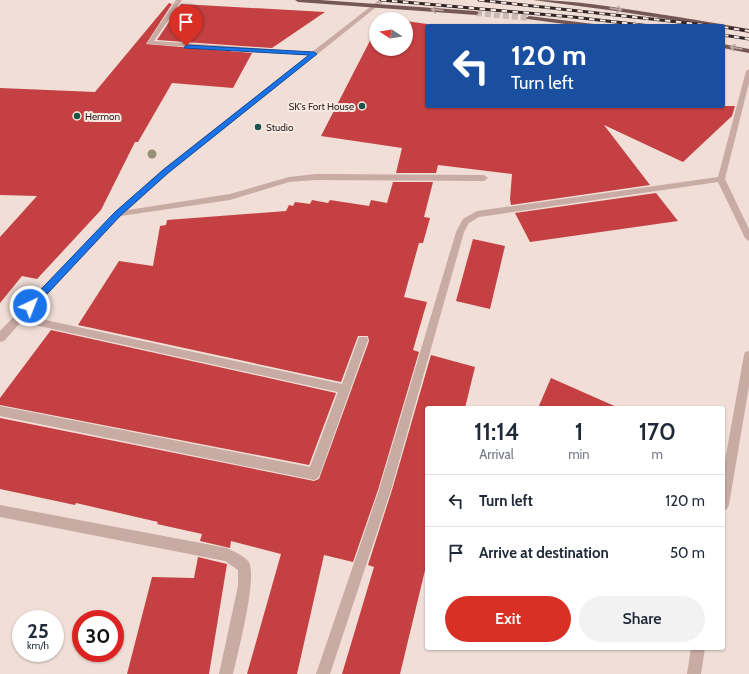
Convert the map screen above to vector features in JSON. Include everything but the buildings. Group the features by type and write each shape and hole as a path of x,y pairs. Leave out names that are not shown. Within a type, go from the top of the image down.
{"main road":[{"path":"298,0 379,2 476,13"},
{"path":"536,0 570,13 590,24"},
{"path":"529,18 616,9 710,24"},
{"path":"725,26 749,30"},
{"path":"725,46 749,51"}],"street":[{"path":"179,0 150,43 314,54"},
{"path":"0,338 118,214 166,171 379,2"},
{"path":"749,71 721,179 749,238"},
{"path":"118,214 230,197 289,180 316,176 484,178"},
{"path":"323,674 385,490 460,232 466,221 477,214 721,179"},
{"path":"19,318 344,389"},
{"path":"0,411 314,474 362,340"},
{"path":"725,493 749,355"},
{"path":"0,511 227,555 244,566 246,586 226,674"},
{"path":"694,674 698,650"}],"tunnel":[{"path":"476,13 529,18"}],"railway":[{"path":"381,0 573,17 633,24"},
{"path":"479,0 697,24"},
{"path":"725,27 749,31"},
{"path":"725,35 749,39"}],"place":[{"name":"SK's Fort House","path":"362,106"},
{"name":"Hermon","path":"77,116"},
{"name":"Studio","path":"258,127"}],"route":[{"path":"30,306 118,214 166,171 314,54 186,46"}]}
